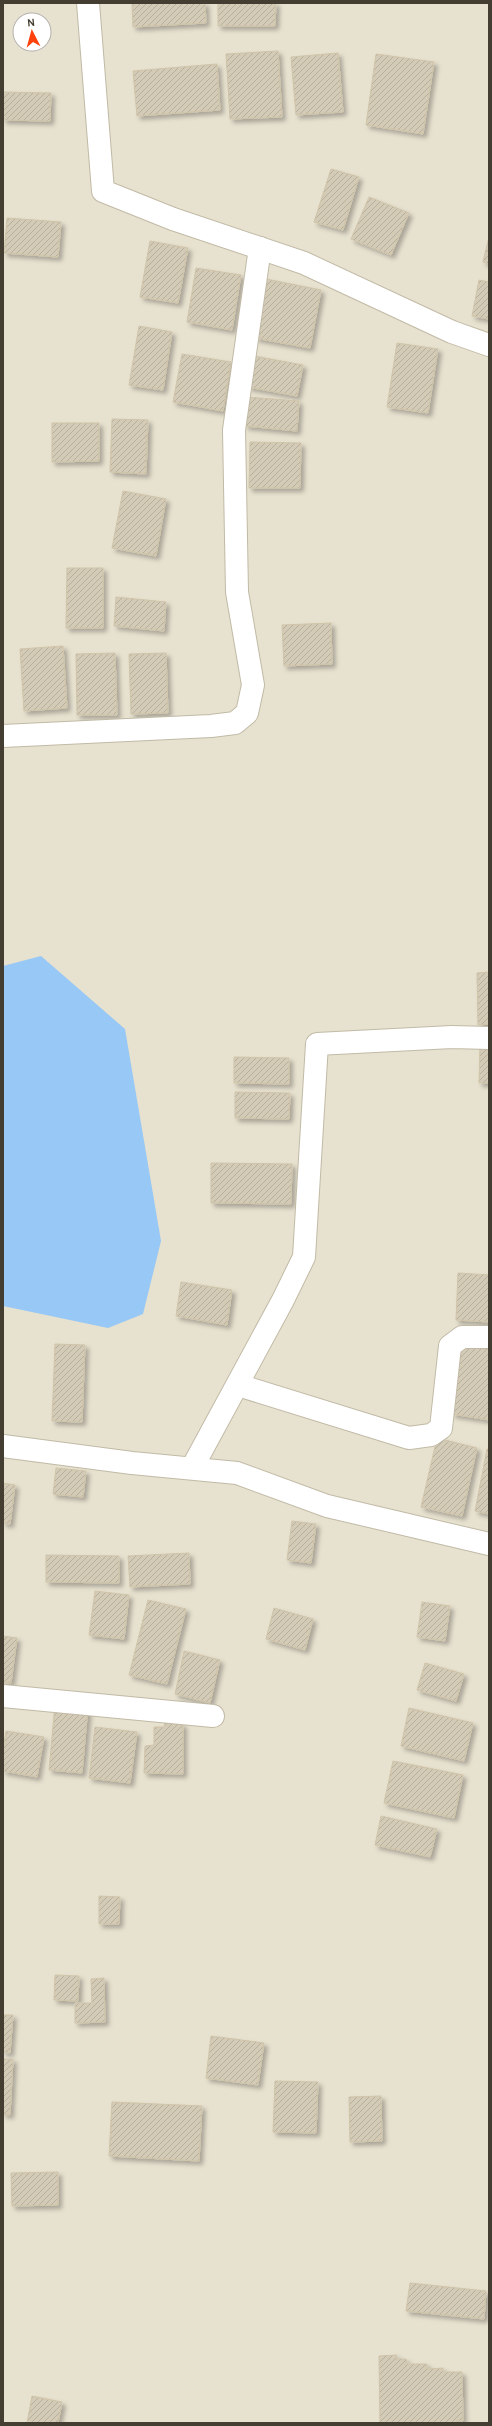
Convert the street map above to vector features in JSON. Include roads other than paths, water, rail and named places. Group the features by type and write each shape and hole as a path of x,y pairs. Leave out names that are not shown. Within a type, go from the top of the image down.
{"street":[{"path":"88,3 103,191 173,219 304,264 452,332 489,345"},
{"path":"3,736 211,726 234,723 247,713 253,686 237,592 234,430 260,248"},
{"path":"192,1468 238,1385 304,1257 317,1044 452,1038 489,1038"},
{"path":"238,1385 409,1438 431,1435 441,1428 450,1346 462,1337 489,1337"},
{"path":"3,1446 132,1463 237,1473 327,1506 489,1544"},
{"path":"3,1696 213,1716"}],"water":[{"path":"41,956 125,1029 161,1241 143,1314 108,1328 3,1306 3,966"}]}
